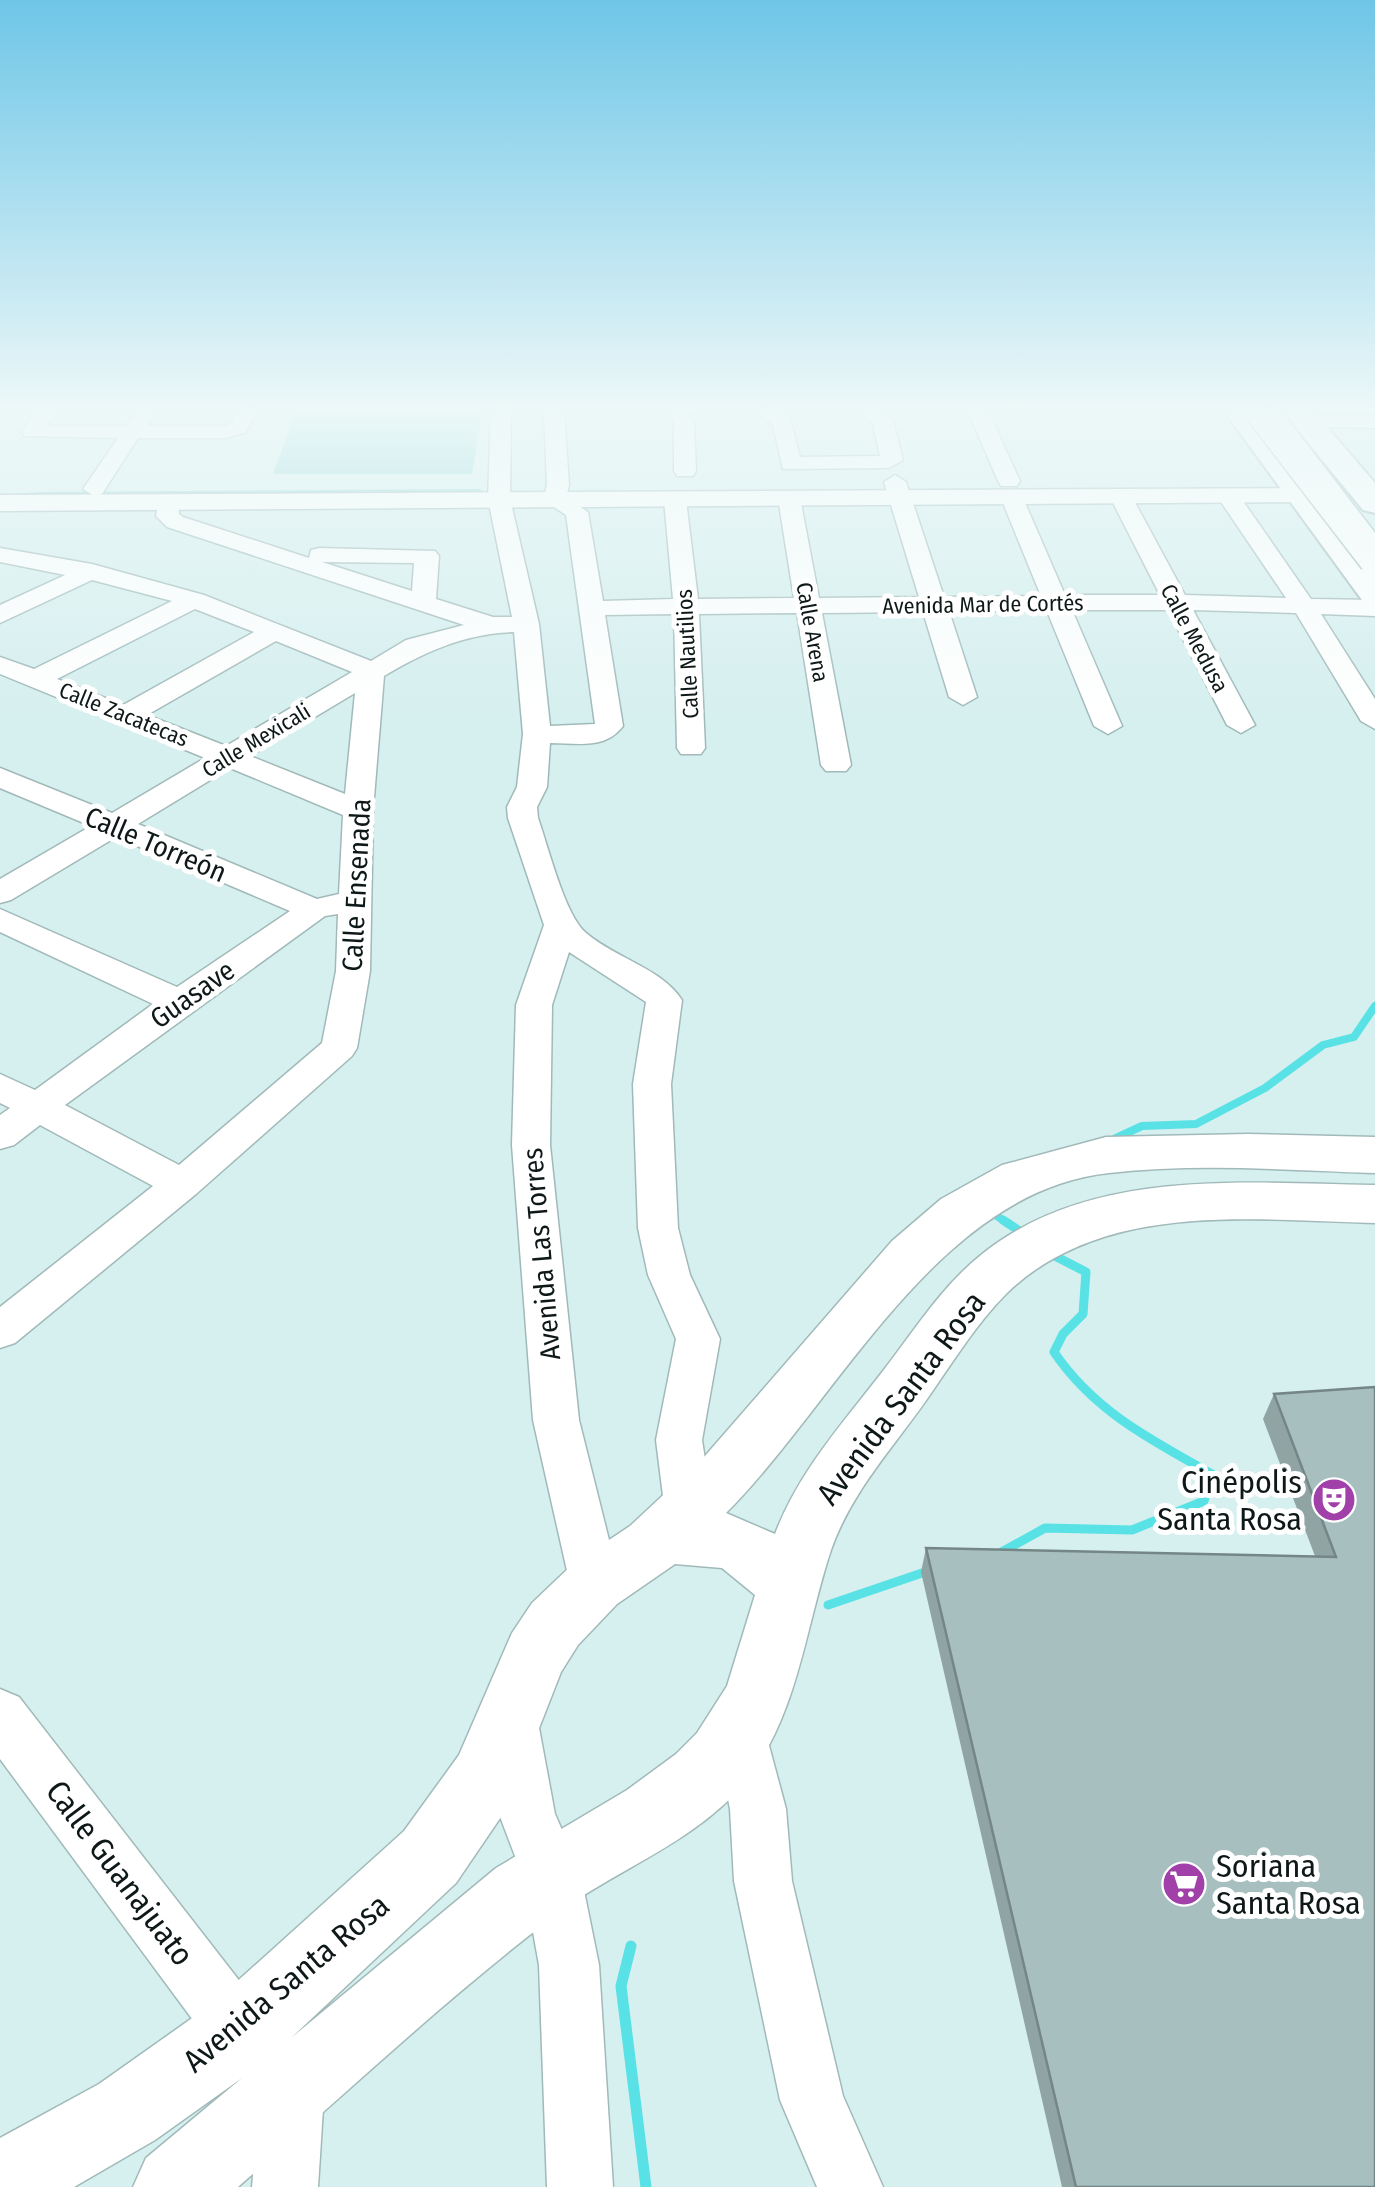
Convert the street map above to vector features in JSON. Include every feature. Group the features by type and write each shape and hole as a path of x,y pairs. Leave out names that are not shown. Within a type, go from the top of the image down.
{"highway":[{"path":"1318,513 1375,592"},
{"path":"1340,513 1375,559"},
{"path":"1332,531 1350,522 1355,513"}],"main road":[{"name":"Avenida Santa Rosa","path":"0,2183 128,2112 240,2032 430,1857 484,1780 535,1656 555,1624 595,1584 675,1525 726,1474 910,1254 958,1212 1020,1178 1106,1156 1248,1150 1375,1154"},
{"name":"Avenida Santa Rosa","path":"175,2187 292,2091 426,1972 551,1872 690,1788 719,1760 741,1731 768,1672 786,1584 824,1495 948,1325 1000,1268 1052,1234 1101,1216 1176,1202 1375,1204"},
{"path":"675,1525 729,1541 766,1562 786,1584"}],"street":[{"path":"167,513 175,522 491,624"},
{"path":"504,513 526,624 537,734 532,787 522,807 561,925 572,939 664,1000 652,1084 658,1228 669,1276 698,1339 679,1440 675,1525"},
{"path":"537,734 598,735 609,726 577,513"},
{"name":"Calle Nautilios","path":"676,513 686,607 692,748"},
{"name":"Calle Arena","path":"792,513 836,765"},
{"path":"905,513 963,697"},
{"path":"1021,513 1108,726"},
{"name":"Calle Medusa","path":"1129,513 1241,725"},
{"path":"1240,513 1304,606 1375,721"},
{"path":"0,555 92,572 195,600 371,670"},
{"path":"289,556 427,556 422,600"},
{"path":"0,615 92,572"},
{"path":"13,586 39,597"},
{"path":"36,679 195,600"},
{"name":"Avenida Mar de Cortés","path":"592,610 608,606 1056,602 1375,608"},
{"name":"Calle Mexicali","path":"0,893 415,646 491,624 526,624"},
{"path":"126,714 272,633"},
{"name":"Calle Zacatecas","path":"0,665 358,810"},
{"name":"Calle Ensenada","path":"0,1332 182,1184 340,1048 353,971 358,810 371,670"},
{"name":"Calle Torreón","path":"0,777 314,909"},
{"name":"Guasave","path":"0,1135 314,909 356,900"},
{"path":"0,919 180,1002"},
{"name":"Avenida Las Torres","path":"561,925 534,1006 530,1144 556,1420 595,1584"},
{"path":"0,1087 182,1184"},
{"name":"Calle Guanajuato","path":"0,1716 240,2032"},
{"path":"511,1721 527,1814 551,1872 569,1966 580,2187"},
{"path":"741,1731 758,1810 764,1880 812,2100 850,2187"},
{"path":"285,2187 292,2091"}],"building":[{"name":"Soriana Santa Rosa","path":"1375,1387 1375,2187 1076,2187 926,1548 1336,1557 1274,1394"}],"waterway":[{"path":"1116,1138 1142,1126 1196,1124 1265,1088 1323,1045 1354,1037 1375,1006"},
{"path":"994,1210 992,1213 1006,1222"},
{"path":"1006,1222 1024,1234"},
{"path":"998,1554 1045,1528 1132,1530 1204,1501 1212,1474 1105,1408 1054,1352 1063,1334 1083,1314 1086,1272 1051,1254"},
{"path":"828,1605 928,1571"},
{"path":"631,1946 621,1986 646,2187"}],"place":[{"name":"Cinépolis Santa Rosa","path":"1334,1500"},
{"name":"Soriana Santa Rosa","path":"1184,1884"}]}
